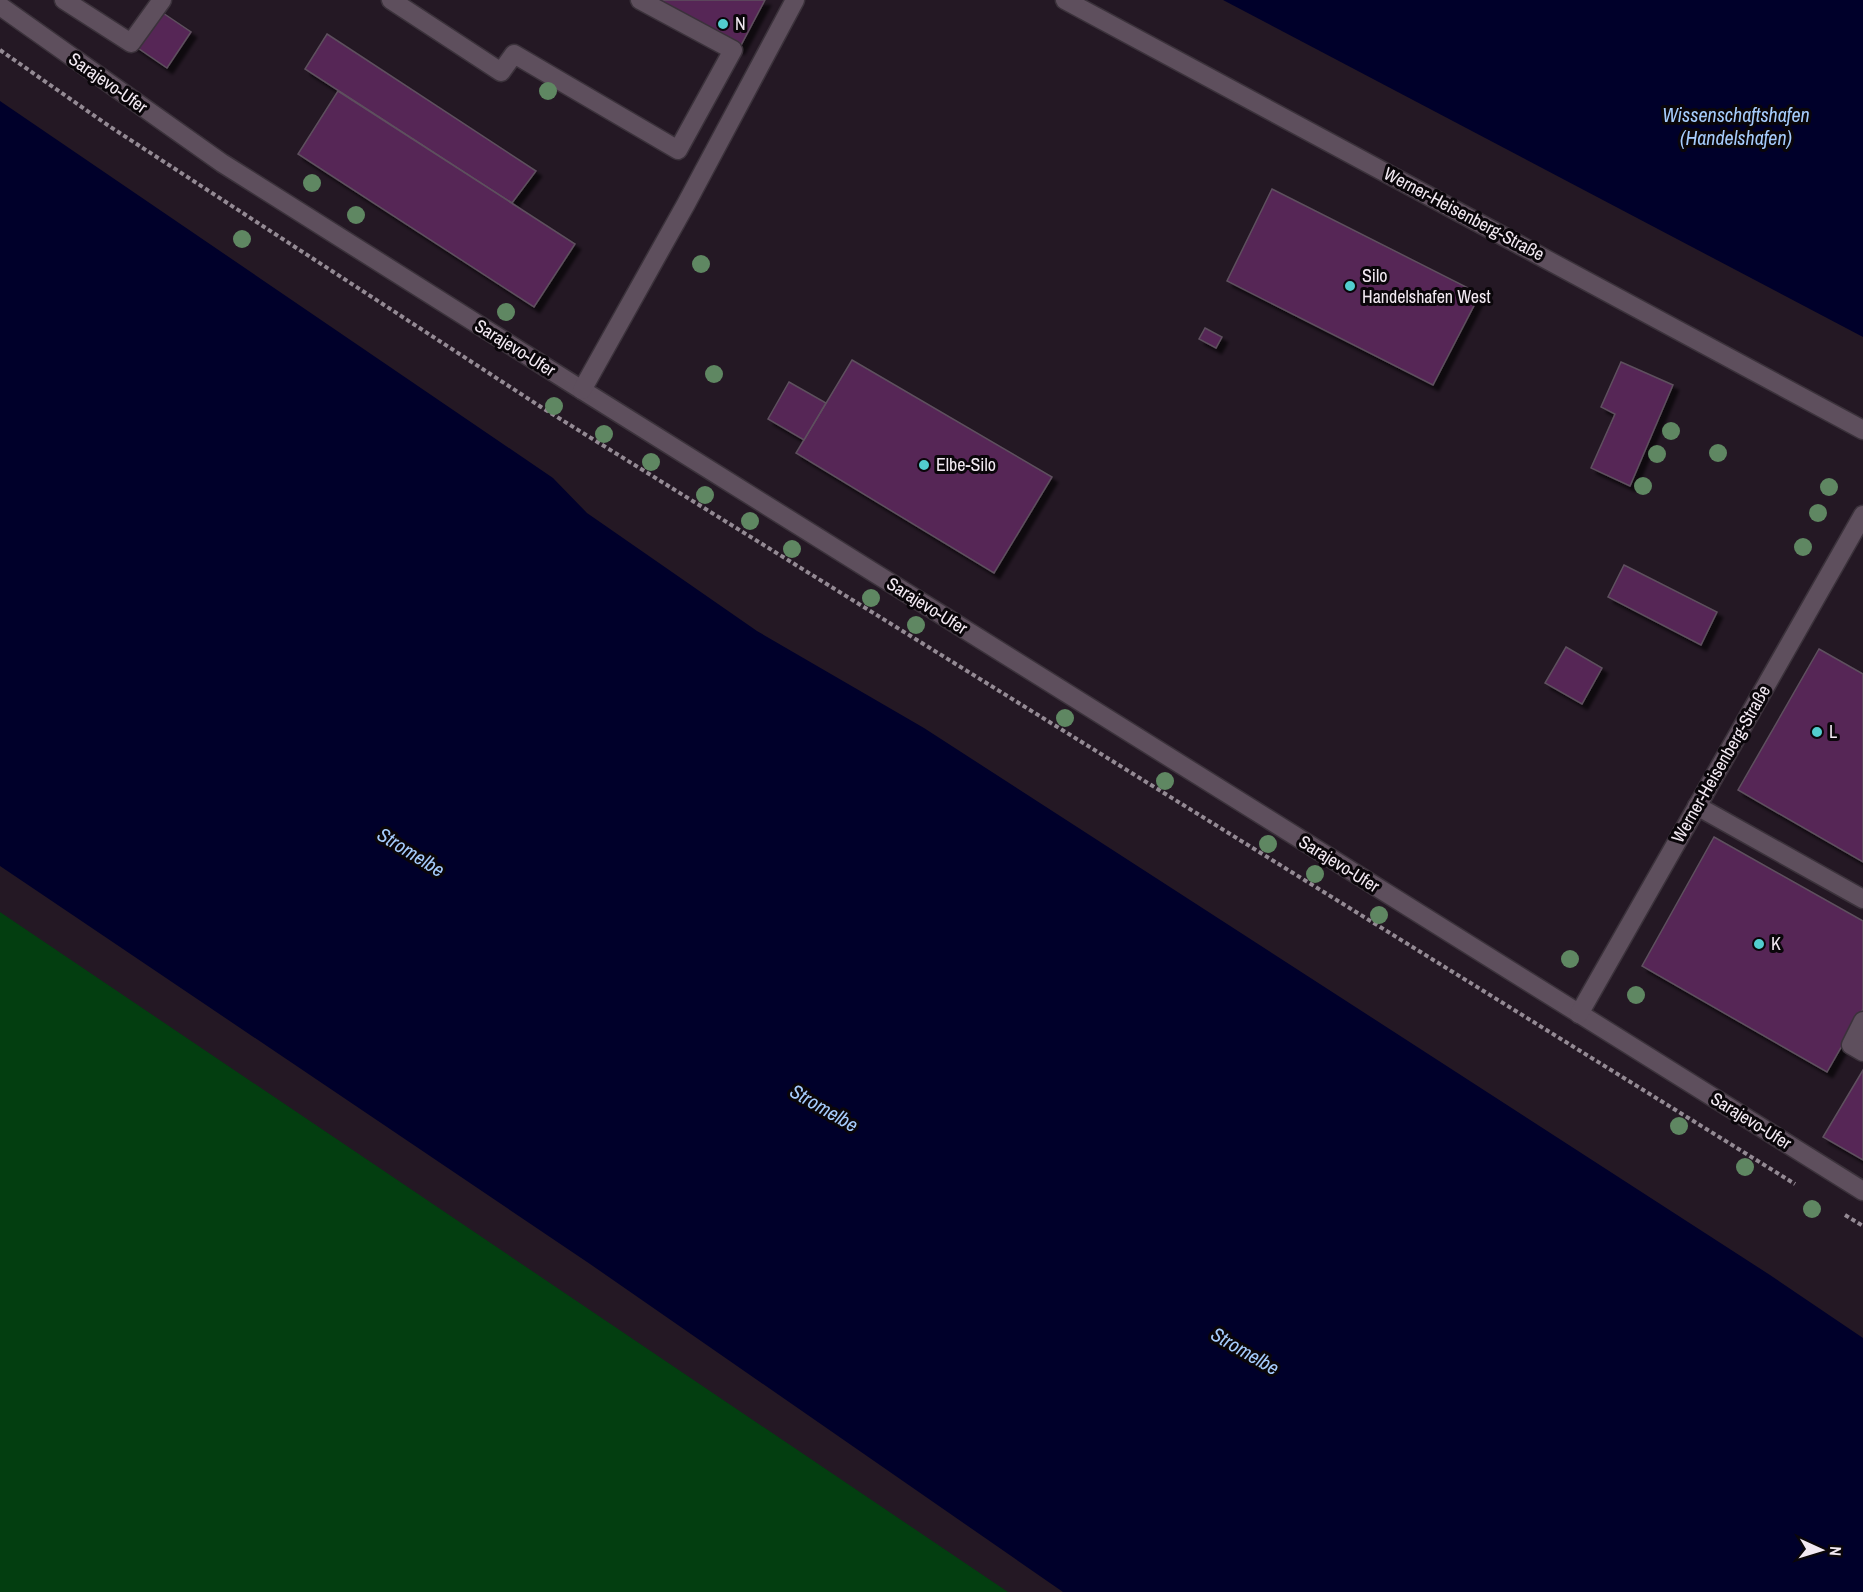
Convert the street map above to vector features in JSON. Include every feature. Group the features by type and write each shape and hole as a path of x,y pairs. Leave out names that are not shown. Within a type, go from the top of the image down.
{"street":[{"path":"64,0 131,43 162,0"},
{"path":"391,0 501,72 514,54 678,150 733,50 640,0"},
{"path":"582,390 686,204 795,0"},
{"name":"Werner-Heisenberg-Straße","path":"1065,0 1863,430"},
{"name":"Sarajevo-Ufer","path":"0,6 222,163 1863,1191"},
{"name":"Werner-Heisenberg-Straße","path":"1579,1014 1863,515"},
{"path":"1697,806 1863,899"},
{"path":"1863,1021 1851,1045 1863,1052"}],"path":[{"path":"0,50 109,126 541,407 1802,1188"},
{"path":"1843,1214 1863,1226"}],"green space":[{"path":"0,912 1008,1592 0,1592"}],"water":[{"name":"Wissenschaftshafen (Handelshafen)","path":"1223,0 1863,0 1863,337"},
{"name":"Stromelbe","path":"0,101 553,478 587,513 757,631 924,728 1770,1275 1863,1338 1863,1592 1063,1592 590,1264 0,866"}],"building":[{"name":"N","path":"647,0 765,0 739,49"},
{"path":"157,9 191,32 167,68 132,44"},
{"path":"327,34 536,171 512,203 305,69"},
{"path":"338,91 575,244 534,307 298,154"},
{"name":"Silo Handelshafen West","path":"1272,189 1480,294 1433,385 1227,281"},
{"path":"1205,328 1222,337 1216,348 1199,339"},
{"name":"Elbe-Silo","path":"852,360 1052,477 994,573 796,453"},
{"path":"1621,362 1673,385 1630,486 1591,468 1615,414 1601,407"},
{"path":"789,382 826,403 804,440 768,419"},
{"path":"1624,565 1717,612 1701,645 1608,597"},
{"path":"1566,647 1602,668 1582,704 1545,683"},
{"name":"L","path":"1819,649 1863,674 1863,862 1738,790"},
{"name":"K","path":"1714,837 1863,921 1863,1009 1827,1072 1642,966"},
{"path":"1863,1070 1863,1160 1823,1137"}],"place":[{"name":"N","path":"723,24"},
{"name":"Silo Handelshafen West","path":"1350,286"},
{"name":"Elbe-Silo","path":"924,465"},
{"name":"L","path":"1817,732"},
{"name":"K","path":"1759,944"}]}
